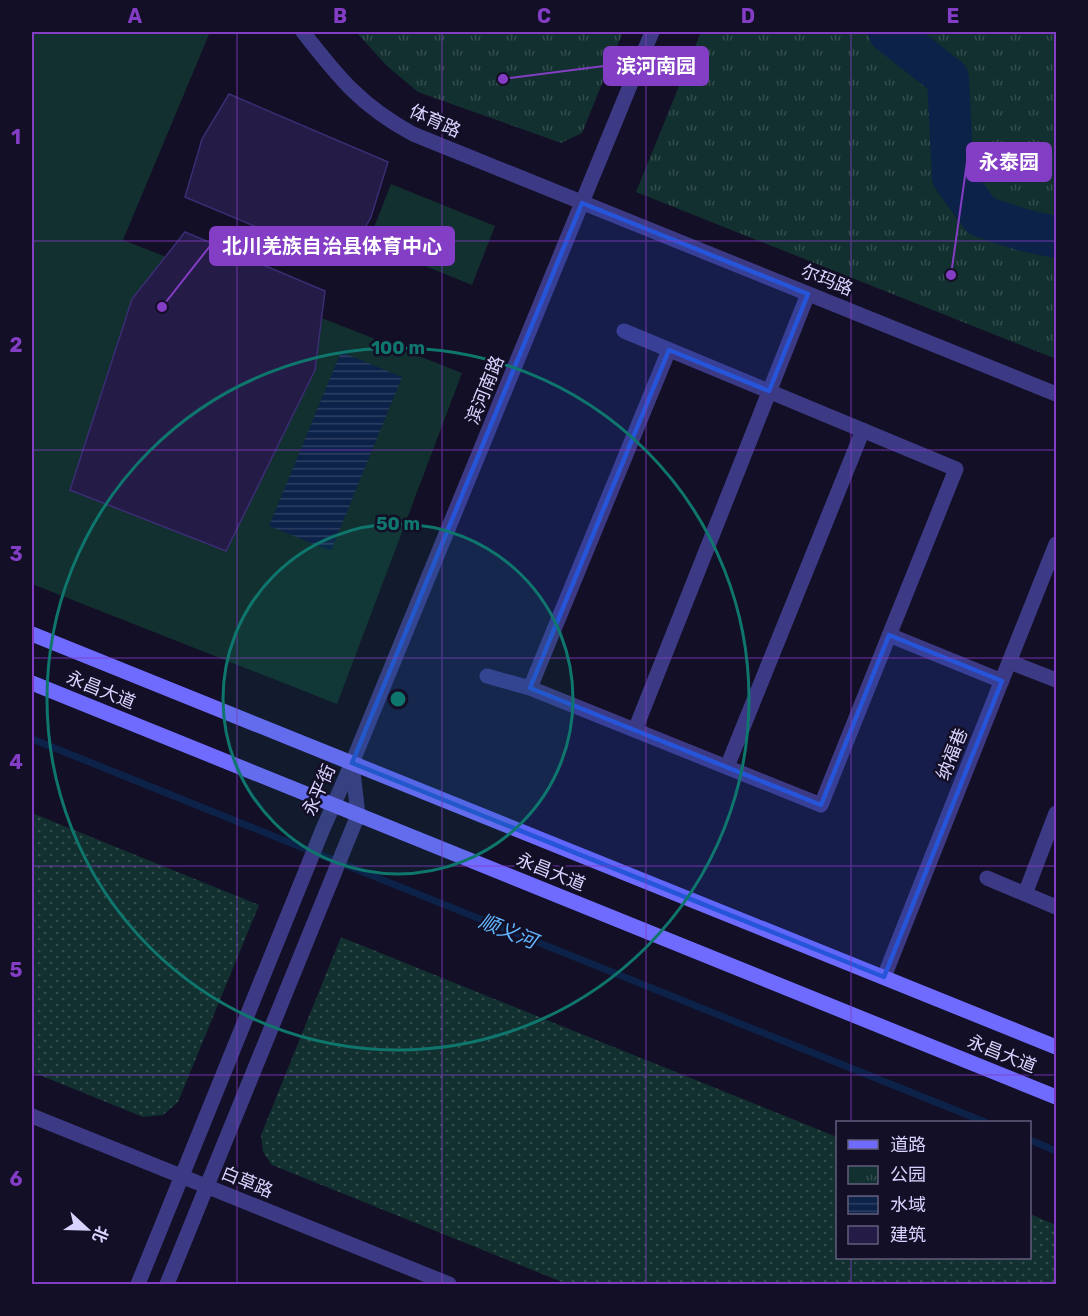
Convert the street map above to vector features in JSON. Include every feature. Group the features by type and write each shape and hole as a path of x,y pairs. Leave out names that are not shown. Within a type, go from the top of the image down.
{"main road":[{"name":"永昌大道","path":"32,634 1056,1047"},
{"name":"永昌大道","path":"32,683 1056,1097"}],"street":[{"name":"体育路","path":"303,32 358,99 384,118 413,134 582,203"},
{"name":"滨河南路","path":"352,763 652,32"},
{"name":"尔玛路","path":"582,203 1056,394"},
{"path":"635,730 808,294"},
{"path":"487,676 530,688 821,805 956,468 624,332"},
{"path":"530,688 669,350"},
{"path":"727,767 863,430"},
{"name":"纳福巷","path":"884,977 1056,544"},
{"path":"889,635 1002,681"},
{"path":"1010,662 1056,680"},
{"name":"永平街","path":"138,1284 302,879 352,763"},
{"name":"永平街","path":"167,1284 358,815 352,763"},
{"path":"1025,894 1056,813"},
{"path":"987,878 1056,907"},
{"name":"白草路","path":"32,1116 449,1284"}],"highlighted area":[{"path":"582,203 808,294 769,391 669,350 530,688 821,805 889,635 1002,681 884,977 352,763"}],"green space":[{"path":"32,32 210,32 123,240 462,373 337,704 32,584"},
{"path":"356,32 623,32 582,133 561,143 418,92 387,66"},
{"path":"701,32 1056,32 1056,359 636,192"},
{"path":"391,184 495,226 472,285 368,243"},
{"path":"32,813 259,905 178,1102 163,1115 143,1117 32,1072"},
{"path":"341,937 836,1137 836,1259 1031,1259 1031,1214 1056,1225 1056,1284 567,1284 272,1165 263,1152 261,1135"}],"water":[{"path":"341,352 402,377 331,551 269,526"}],"building":[{"path":"229,94 388,162 371,217 345,264 185,197 202,139"},
{"path":"185,232 325,291 315,370 226,551 70,490 132,299"}],"waterway":[{"path":"889,32 948,78 953,177 981,216 1023,230 1056,237"},
{"name":"顺义河","path":"32,739 983,1121"},
{"name":"顺义河","path":"1031,1140 1056,1151"}],"place":[{"name":"滨河南园","path":"503,79"},
{"name":"永泰园","path":"951,275"},
{"name":"北川羌族自治县体育中心","path":"162,307"}]}
